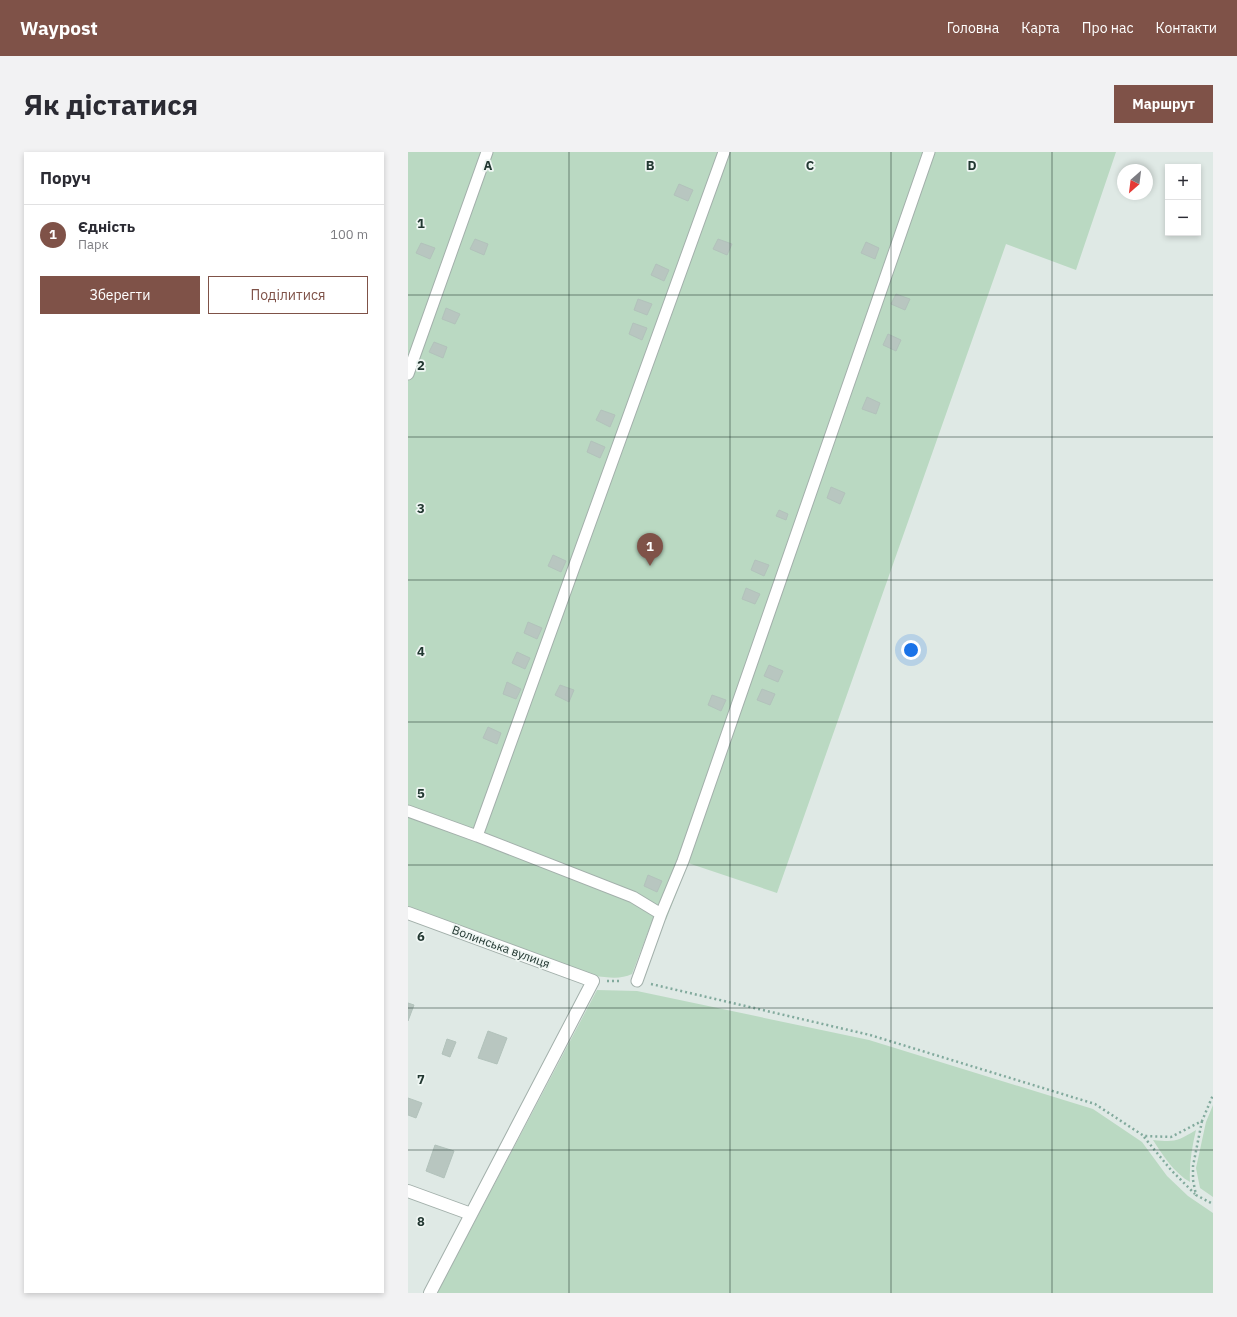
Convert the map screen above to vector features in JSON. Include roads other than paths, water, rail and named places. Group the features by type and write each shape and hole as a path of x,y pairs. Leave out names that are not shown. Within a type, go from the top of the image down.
{"street":[{"name":"Волинська вулиця","path":"408,913 593,981 471,1214"},
{"path":"408,1191 471,1214 430,1293"}],"lane":[{"path":"408,374 487,152"},
{"path":"477,836 724,152"},
{"path":"637,981 688,846 929,152"},
{"path":"408,811 477,836 632,897 662,914"}],"place":[{"name":"Єдність","path":"650,566"}]}
